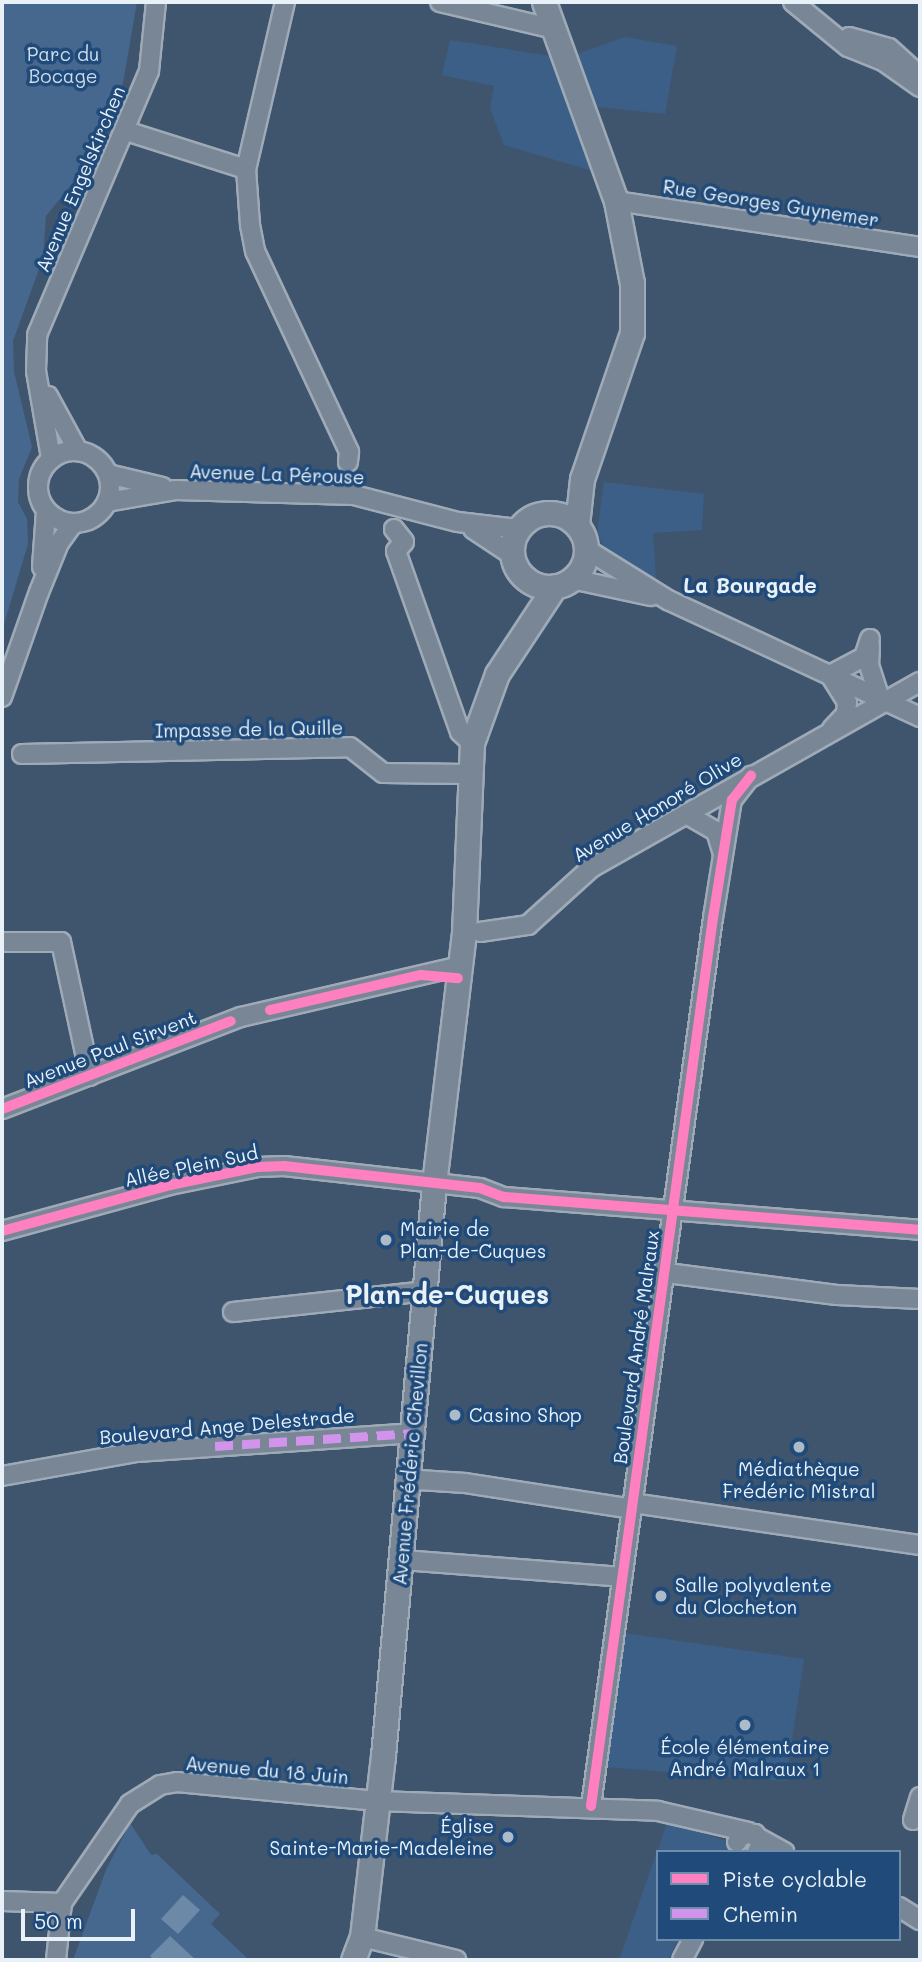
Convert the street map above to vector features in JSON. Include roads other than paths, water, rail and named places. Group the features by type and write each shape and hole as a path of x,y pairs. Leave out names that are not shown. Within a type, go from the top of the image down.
{"main road":[{"path":"516,639 564,582 586,549 578,524 582,480 632,333 632,283 616,201 544,2"},
{"path":"552,513 582,480"},
{"path":"516,639 523,604 517,564 518,529 539,514 552,513 578,524"},
{"path":"517,564 536,584 564,582"},
{"name":"Avenue Frédéric Chevillon","path":"353,1960 362,1937 415,1433 434,1184 460,965 468,774 472,743 497,674 516,639"}],"street":[{"name":"Avenue Engelskirchen","path":"51,458 36,371 37,335 126,131 149,71 156,2"},
{"path":"285,2 246,169 255,251 349,452 348,462"},
{"path":"440,2 554,29"},
{"path":"793,2 848,47 883,61 920,87"},
{"path":"823,26 889,48 920,76"},
{"path":"126,131 246,169"},
{"name":"Rue Georges Guynemer","path":"616,201 920,247"},
{"name":"Avenue Engelskirchen","path":"36,371 62,428 78,450"},
{"path":"107,502 108,474 96,458 78,450 51,458 38,478 40,501 46,511 73,524 87,521 107,502 175,490"},
{"path":"108,474 175,490"},
{"name":"Avenue La Pérouse","path":"175,490 354,495 458,522 518,529"},
{"path":"39,592 46,511"},
{"name":"Avenue La Pérouse","path":"458,522 517,564"},
{"path":"2,698 39,592 59,543 73,524"},
{"path":"394,528 404,542 396,551 460,732 472,743"},
{"path":"586,549 668,600 920,717"},
{"path":"564,582 668,600"},
{"path":"830,676 864,657 870,639 869,665 883,701"},
{"name":"Avenue Honoré Olive","path":"824,735 840,722 847,702 830,676"},
{"name":"Avenue Honoré Olive","path":"480,932 528,925 591,868 920,682"},
{"name":"Impasse de la Quille","path":"22,754 350,747 383,773 468,774"},
{"name":"Boulevard André Malraux","path":"591,1806 723,855 732,800 751,776"},
{"path":"686,814 716,831 723,855"},
{"path":"6,942 61,942 90,1076"},
{"name":"Avenue Paul Sirvent","path":"2,1109 241,1017 460,965"},
{"name":"Allée Plein Sud","path":"2,1231 170,1185 258,1167 480,1188 504,1197 920,1230"},
{"path":"667,1273 836,1295 920,1299"},
{"path":"233,1312 425,1291"},
{"name":"Boulevard Ange Delestrade","path":"2,1476 115,1454 415,1433"},
{"path":"410,1484 419,1480 464,1483 920,1545"},
{"path":"401,1560 622,1577"},
{"name":"Avenue du 18 Juin","path":"62,1903 130,1804 160,1785 190,1783 377,1801 591,1806 658,1811 716,1825 745,1845"},
{"path":"913,1820 920,1797"},
{"path":"745,1845 773,1850"},
{"path":"2,1901 62,1903 56,1927 56,1960"},
{"path":"901,1909 920,1920"},
{"path":"362,1937 456,1960"},
{"path":"682,1960 692,1941"}],"place":[{"name":"Mairie de Plan-de-Cuques","path":"386,1240"},
{"name":"Casino Shop","path":"455,1415"},
{"name":"Médiathèque Frédéric Mistral","path":"799,1447"},
{"name":"Salle polyvalente du Clocheton","path":"661,1596"},
{"name":"École élémentaire André Malraux 1","path":"745,1725"},
{"name":"Église Sainte-Marie-Madeleine","path":"508,1837"}],"district":[{"name":"La Bourgade","path":"750,585"},
{"name":"Plan-de-Cuques","path":"447,1295"}],"park label":[{"name":"Parc du Bocage","path":"63,65"}]}
